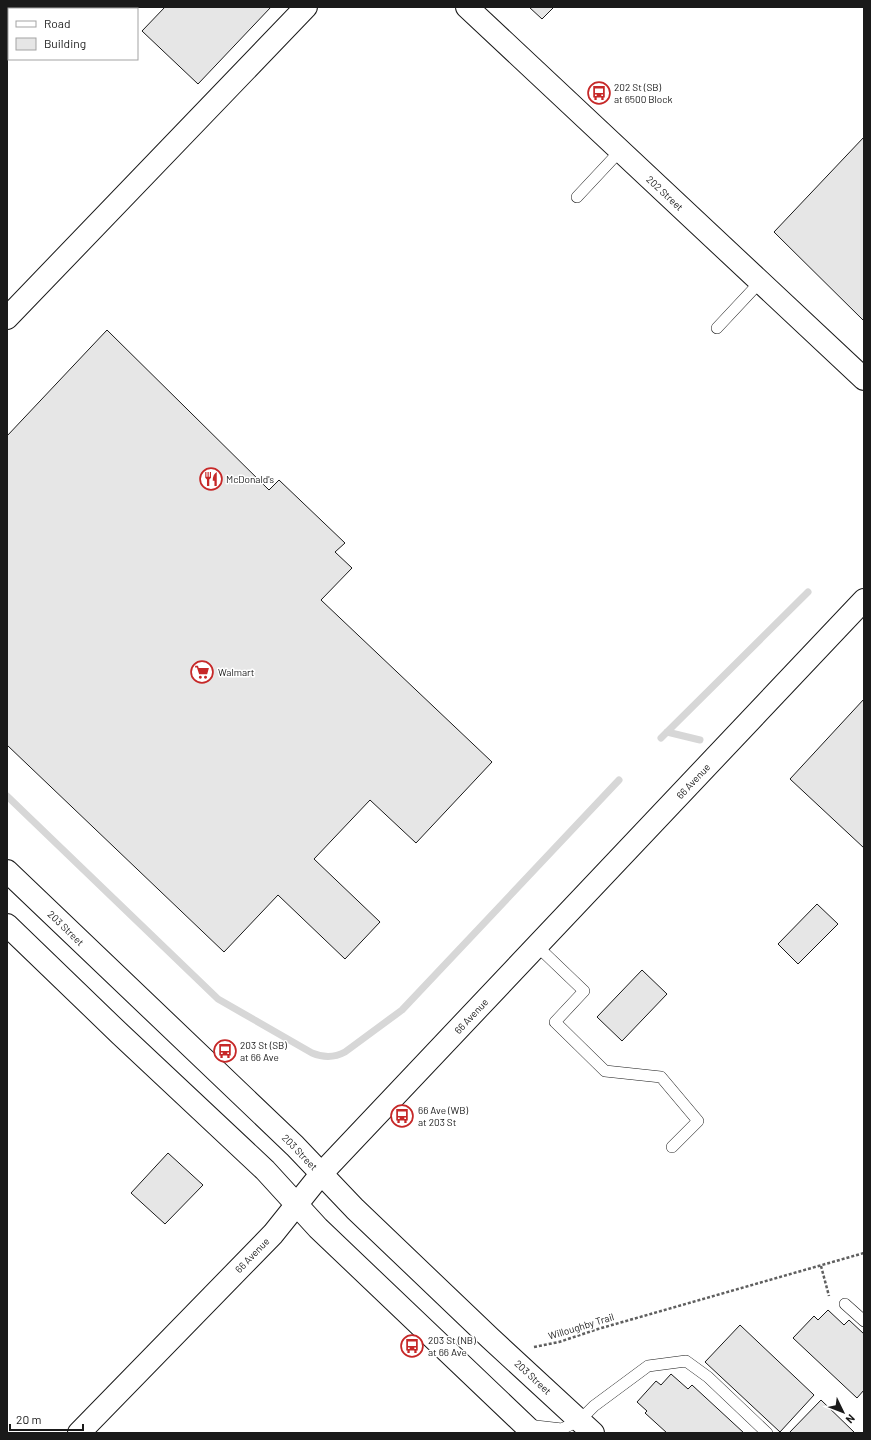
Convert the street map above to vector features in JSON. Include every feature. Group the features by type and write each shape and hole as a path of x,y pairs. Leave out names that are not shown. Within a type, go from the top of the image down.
{"street":[{"path":"7,318 306,7"},
{"name":"202 Street","path":"467,7 864,379"},
{"name":"66 Avenue","path":"79,1433 273,1234 321,1174 864,600"},
{"name":"203 Street","path":"7,871 290,1140 360,1214 586,1427"},
{"path":"7,925 120,1034 265,1170 318,1228 529,1429"}],"lane":[{"path":"577,198 620,151"},
{"path":"717,328 760,282"},
{"path":"537,946 584,991 555,1022 605,1071 661,1077 698,1120 672,1148"},
{"path":"845,1304 864,1322"},
{"path":"529,1429 586,1427 594,1406 648,1366 686,1361 708,1377 767,1433"}],"path":[{"name":"Willoughby Trail","path":"528,1347 559,1342 598,1329 864,1253"},
{"path":"821,1266 829,1297 845,1304"}],"building":[{"path":"165,7 271,7 198,84 142,31"},
{"path":"529,7 554,7 542,19"},
{"path":"864,137 864,321 774,232"},
{"name":"Walmart","path":"107,330 269,490 279,480 345,543 335,552 352,568 321,600 492,762 416,843 370,800 314,859 380,922 345,959 278,895 224,952 7,745 7,436"},
{"path":"864,699 864,848 790,779"},
{"path":"817,904 838,924 798,964 778,944"},
{"path":"642,970 667,994 622,1041 597,1017"},
{"path":"168,1153 203,1185 165,1224 131,1193"},
{"path":"828,1310 844,1325 849,1320 864,1334 864,1390 857,1398 793,1338 814,1316 818,1320"},
{"path":"740,1325 814,1395 780,1432 705,1362"},
{"path":"671,1374 688,1389 692,1385 744,1433 667,1433 645,1413 647,1411 637,1402 656,1381 661,1385"},
{"path":"821,1400 855,1433 789,1433"}],"waterway":[{"path":"661,738 808,592"},
{"path":"667,732 700,740"},
{"path":"7,796 218,999 312,1053 329,1057 345,1052 402,1010 619,780"}],"place":[{"name":"202 St (SB) at 6500 Block","path":"599,93"},
{"name":"McDonald's","path":"211,479"},
{"name":"Walmart","path":"202,672"},
{"name":"203 St (SB) at 66 Ave","path":"225,1051"},
{"name":"66 Ave (WB) at 203 St","path":"402,1116"},
{"name":"203 St (NB) at 66 Ave","path":"412,1346"}]}
